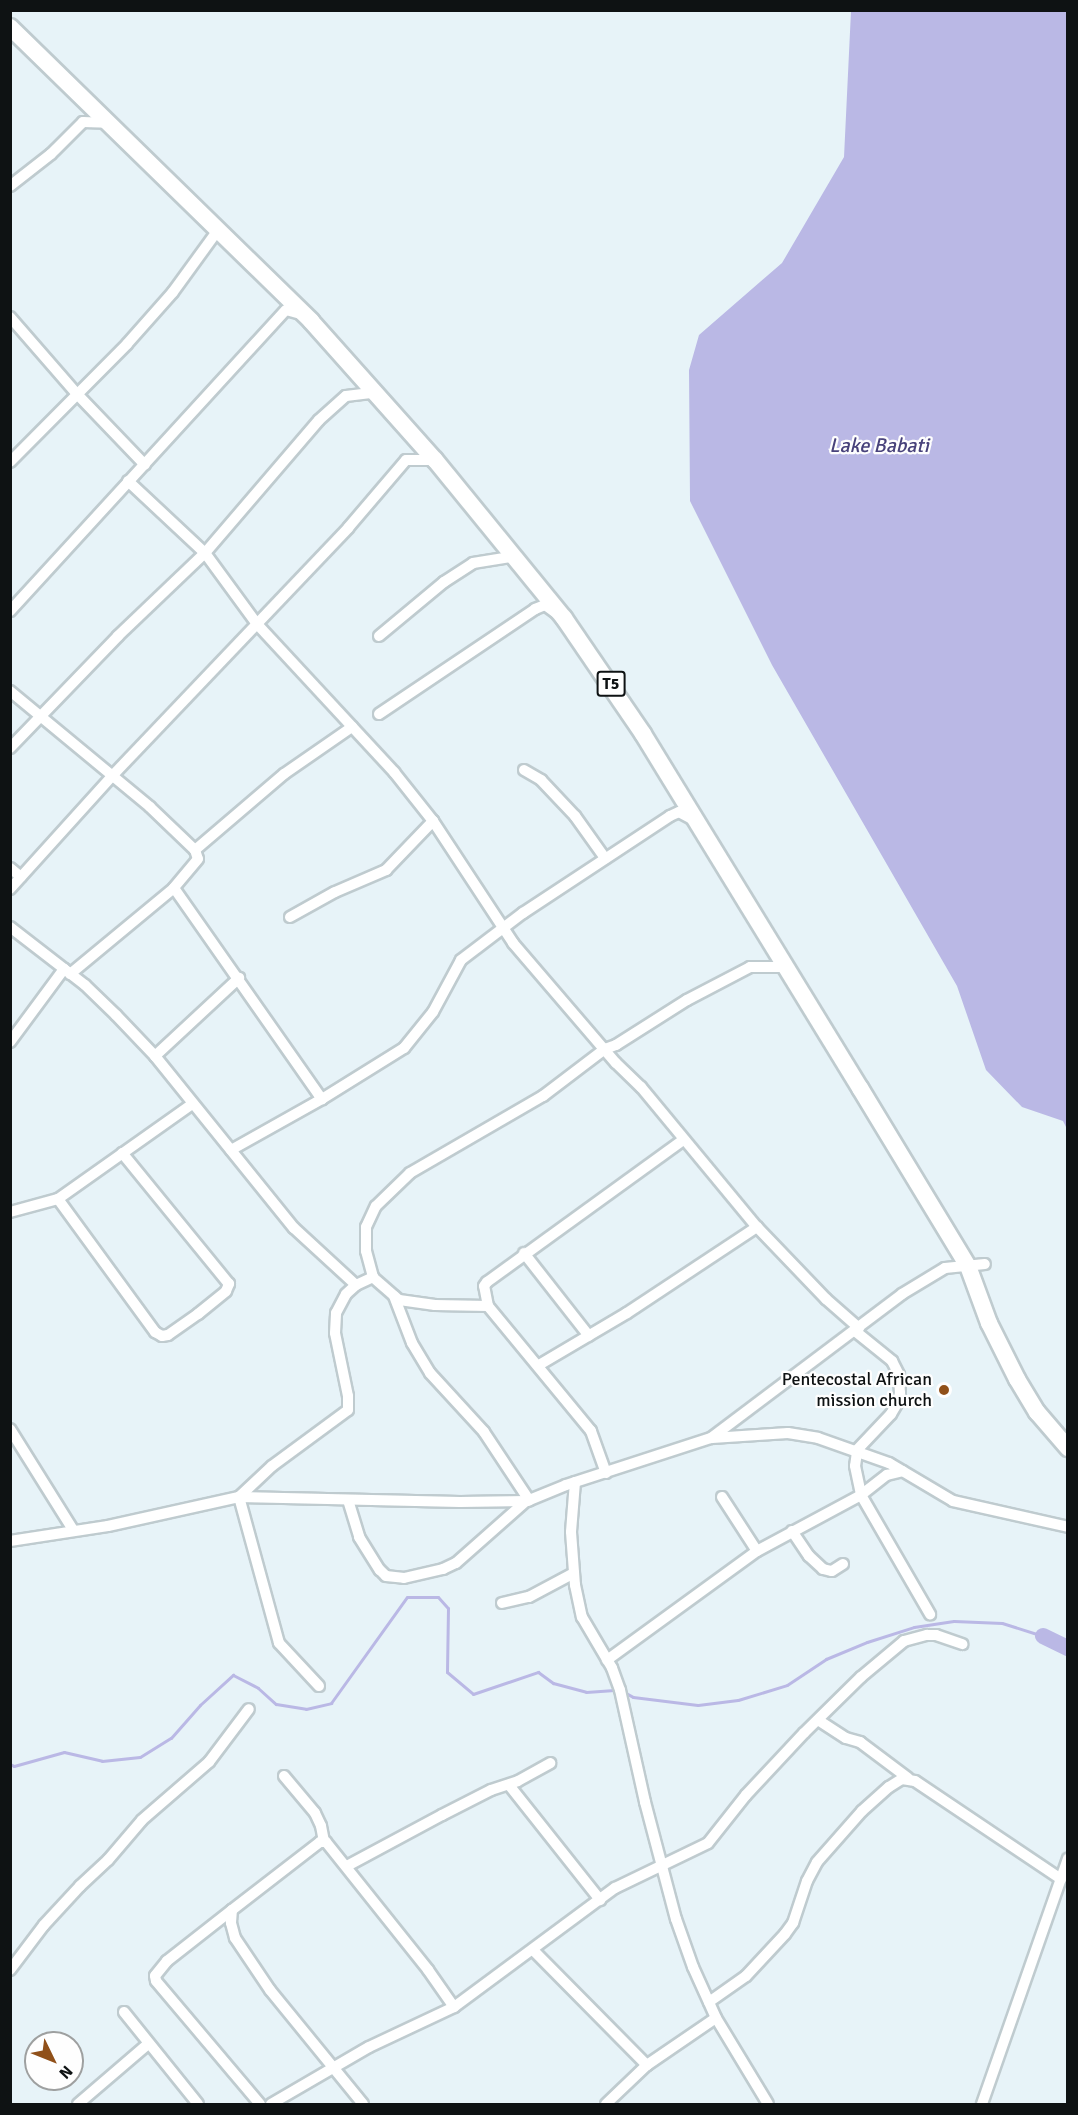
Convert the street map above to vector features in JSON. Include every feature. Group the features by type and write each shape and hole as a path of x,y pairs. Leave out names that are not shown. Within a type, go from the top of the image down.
{"highway":[{"name":"T5","path":"10,27 303,314 377,392 516,556 564,618 614,690 699,823 968,1266 989,1323 1017,1379 1037,1412 1068,1448"}],"street":[{"path":"10,186 51,154 83,122 108,123"},
{"path":"10,462 173,292 218,230"},
{"path":"10,610 286,310 303,314"},
{"path":"10,317 77,394 145,465"},
{"path":"10,748 204,553 319,420 345,396 377,392"},
{"path":"10,889 113,775 348,528 406,460 435,460"},
{"path":"128,481 204,553 257,624 394,772 433,821 502,928 605,1049 641,1087 757,1227 826,1299 892,1361 899,1375 898,1402 891,1414 857,1452 855,1466 861,1495 930,1614"},
{"path":"379,636 444,582 473,563 516,556"},
{"path":"379,714 535,609 545,605 564,618"},
{"path":"10,691 113,775 195,850 198,861 174,888 67,971 10,1042"},
{"path":"195,850 284,774 352,727"},
{"path":"524,770 541,780 575,816 605,858"},
{"path":"231,1150 322,1099 404,1048 433,1012 461,960 502,928 605,858 680,812 699,823"},
{"path":"290,917 335,892 386,870 433,821"},
{"path":"10,868 21,877"},
{"path":"174,888 322,1099"},
{"path":"10,927 93,992 155,1056 294,1228 356,1285"},
{"path":"488,1305 408,1303 394,1296 373,1277 366,1251 366,1227 376,1206 429,1160 487,1130 543,1096 605,1049 616,1045 687,1000 750,967 787,968"},
{"path":"155,1056 239,978"},
{"path":"10,1212 58,1199 192,1104"},
{"path":"606,1473 591,1431 557,1394 538,1365 488,1305 484,1286 524,1253 683,1140"},
{"path":"58,1199 155,1332 162,1336 168,1335 198,1314 226,1291 229,1284 122,1153"},
{"path":"538,1365 589,1336 757,1227"},
{"path":"524,1253 589,1336"},
{"path":"711,1438 902,1294 945,1268 985,1264"},
{"path":"239,1497 272,1466 348,1410 348,1396 334,1323 338,1306 356,1285 373,1277"},
{"path":"394,1296 412,1343 430,1373 484,1432 528,1500"},
{"path":"10,1429 74,1530"},
{"path":"348,1500 359,1537 380,1570 386,1576 404,1578 443,1569 456,1563 528,1500 575,1482 711,1438 788,1433 818,1438 857,1452 903,1471 953,1501 1068,1527"},
{"path":"607,1660 757,1551 861,1495 887,1475 903,1471"},
{"path":"575,1482 571,1532 574,1573 582,1617 607,1660 620,1690 676,1919 716,2018 768,2104"},
{"path":"239,1497 279,1643 319,1686"},
{"path":"10,1541 74,1530 108,1527 239,1497 348,1500 528,1500"},
{"path":"722,1497 757,1551"},
{"path":"792,1532 823,1569 832,1571 843,1564"},
{"path":"501,1603 529,1597 574,1573"},
{"path":"271,2104 331,2068 454,2007 629,1880 663,1867 714,1838 746,1795 818,1720 869,1668 904,1641 936,1635 962,1644"},
{"path":"10,1970 44,1925 108,1860 142,1820 209,1762 249,1709"},
{"path":"818,1720 846,1738 860,1742 908,1778 1061,1879"},
{"path":"347,1866 491,1790 509,1785 550,1764"},
{"path":"284,1776 315,1813 324,1842 328,1843 347,1866 429,1970 454,2007"},
{"path":"709,2002 746,1976 785,1934 793,1923 807,1881 817,1862 842,1832 889,1786 908,1778"},
{"path":"509,1785 600,1900"},
{"path":"260,2104 156,1981 155,1976 174,1955 270,1879 324,1842"},
{"path":"982,2104 1068,1859"},
{"path":"232,1910 231,1923 235,1938 270,1990 331,2068 343,2078 363,2104"},
{"path":"533,1950 647,2066"},
{"path":"124,2012 198,2104"},
{"path":"606,2104 647,2066 716,2018"},
{"path":"78,2104 148,2044"}],"water":[{"name":"Lake Babati","path":"851,11 1067,11 1067,1129 1063,1121 1022,1107 986,1070 957,986 772,665 690,501 689,370 699,335 782,263 844,157"}],"waterway":[{"path":"10,1764 14,1766 64,1752 102,1761 140,1757 171,1738 200,1705 233,1675 258,1688 276,1704 306,1709 331,1703 407,1597 438,1597 448,1608 447,1672 473,1694 538,1672 553,1683 586,1692 618,1690"},
{"path":"624,1692 633,1697 698,1705 738,1700 787,1685 826,1659 867,1642 914,1627 954,1621 1002,1623 1043,1636"},
{"path":"1043,1636 1068,1648"}],"place":[{"name":"Pentecostal African mission church","path":"944,1390"}]}
